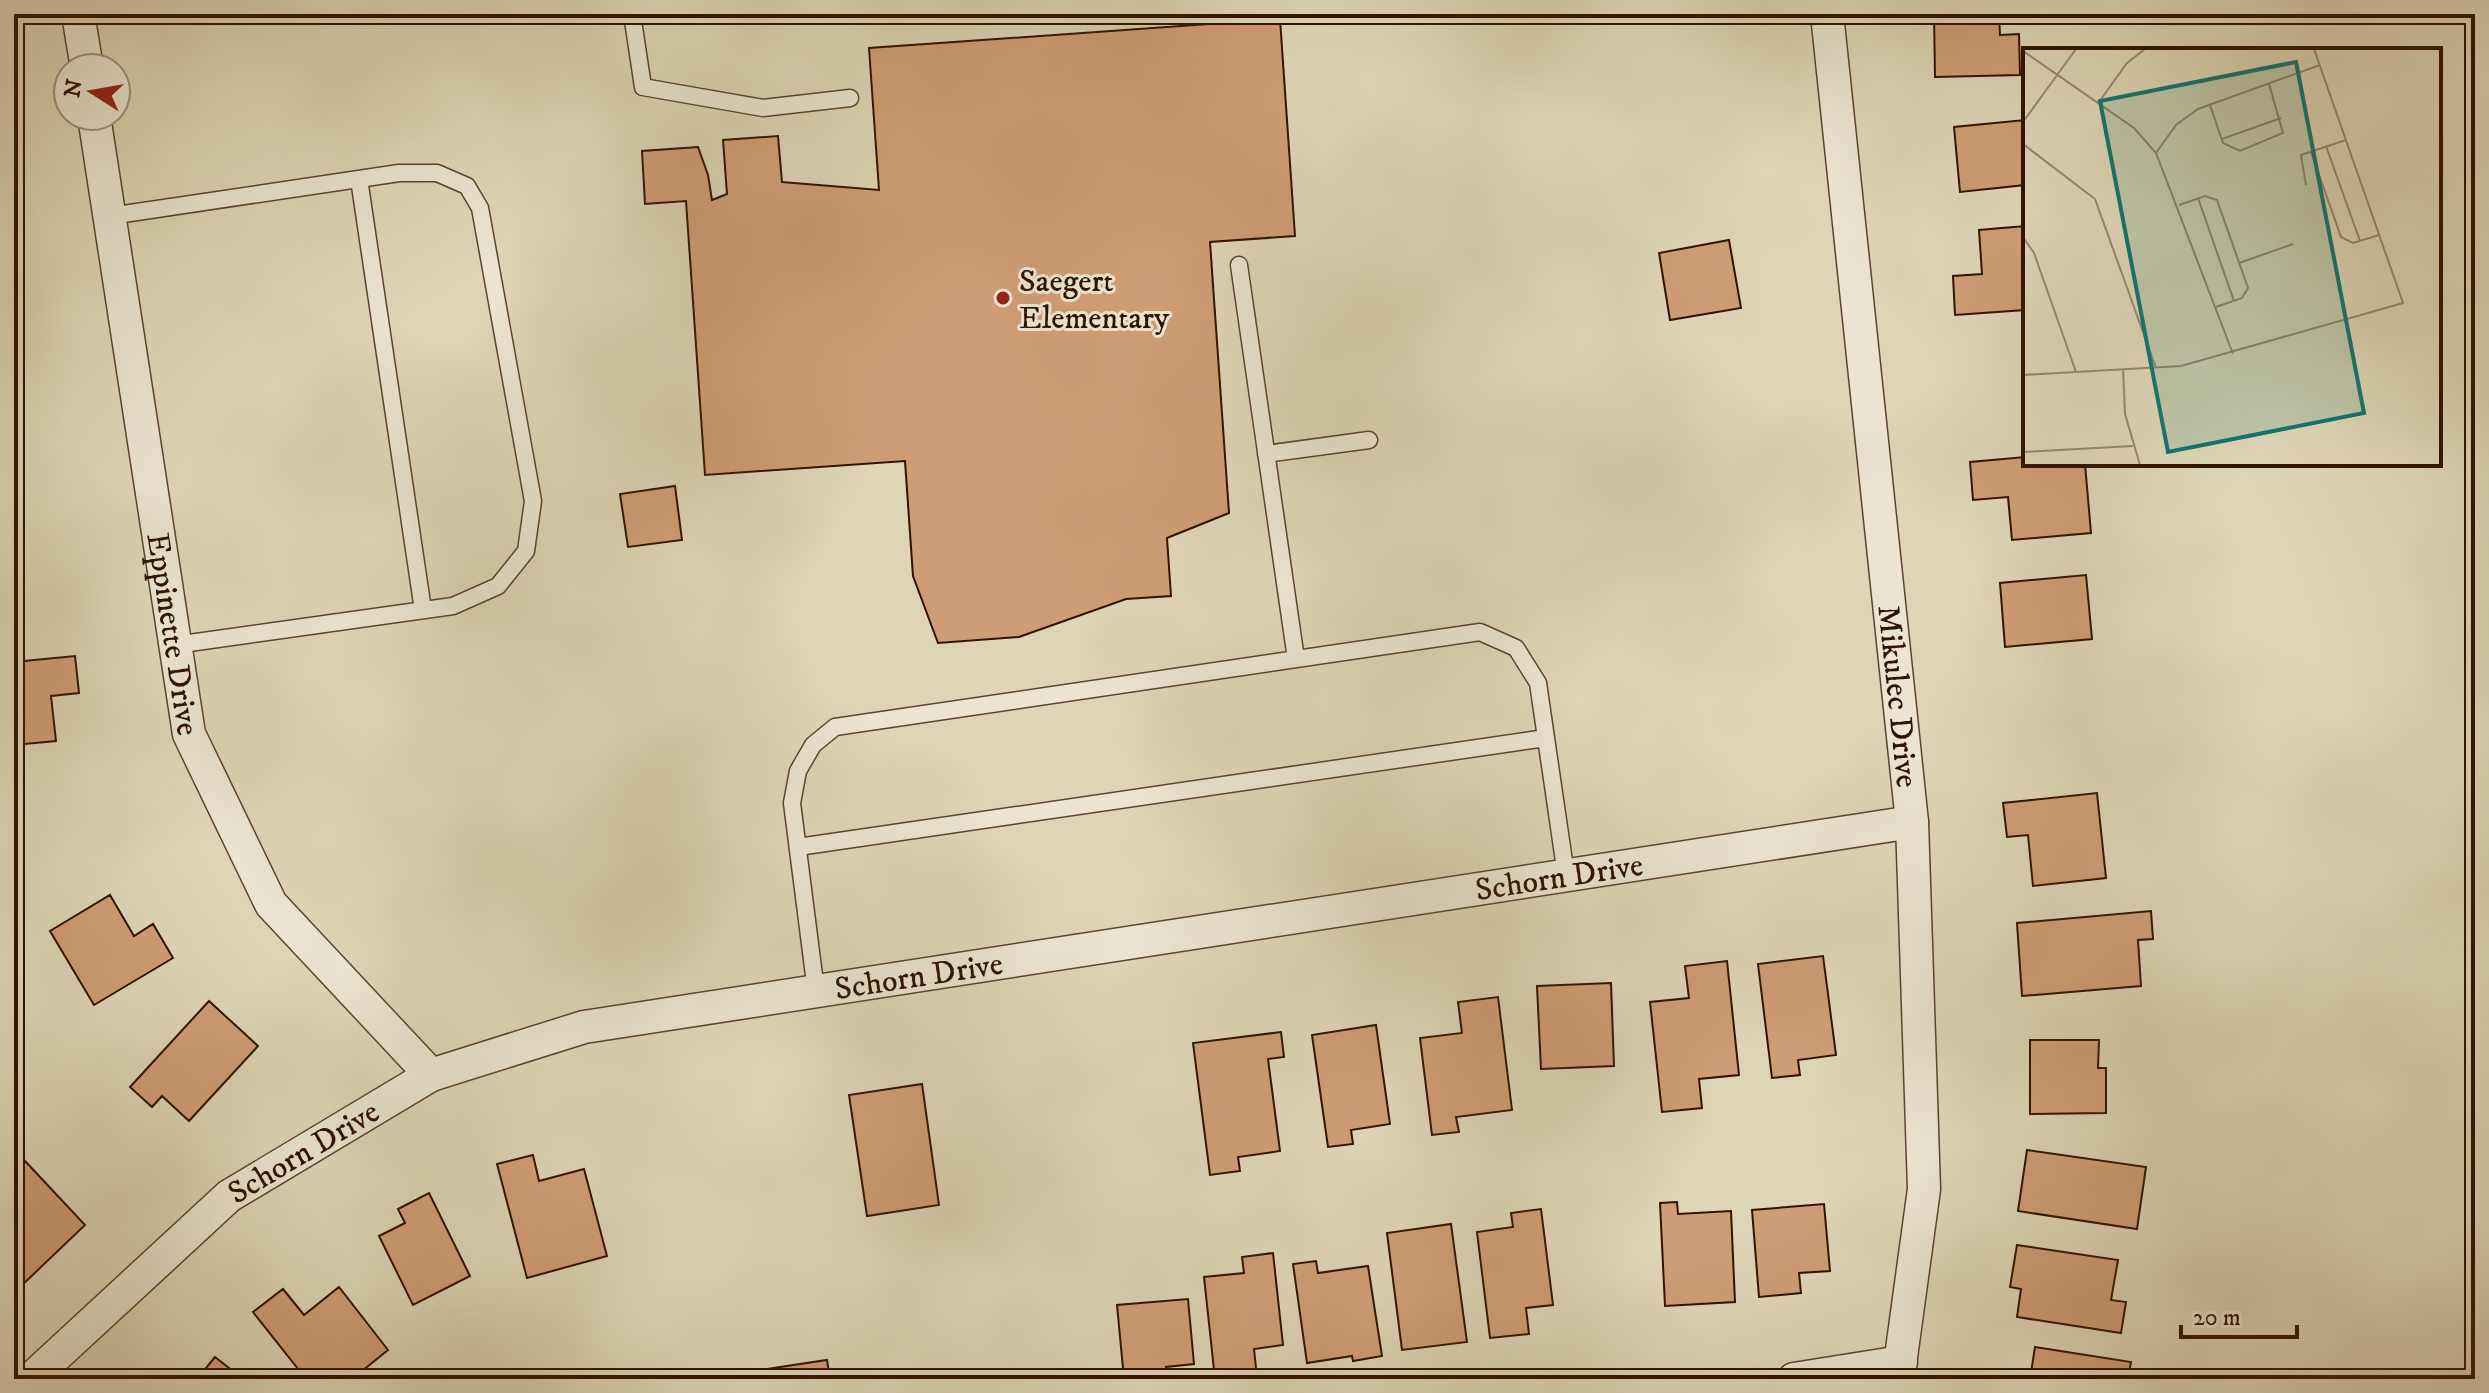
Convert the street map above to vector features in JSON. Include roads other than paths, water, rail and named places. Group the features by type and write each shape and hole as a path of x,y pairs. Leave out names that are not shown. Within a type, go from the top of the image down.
{"street":[{"path":"78,14 84,52"},
{"name":"Mikulec Drive","path":"1827,14 1912,822 1924,1189 1899,1371"},
{"name":"Eppinette Drive","path":"97,132 189,734 271,904 431,1075"},
{"name":"Schorn Drive","path":"31,1379 229,1196 431,1075 584,1027 1912,822"},
{"path":"1794,1379 1899,1371"}],"lane":[{"path":"638,14 632,14 643,87 763,108 850,98"},
{"path":"110,216 399,173 437,173 467,186 480,208 533,501 526,551 498,586 453,606 175,645"},
{"path":"359,179 423,610"},
{"path":"1239,265 1296,659"},
{"path":"1266,454 1369,440"},
{"path":"816,991 792,803 798,771 813,745 835,727 1480,632 1516,648 1538,683 1566,875"},
{"path":"798,847 1546,738"}],"place":[{"name":"Saegert Elementary","path":"1003,298"}]}
